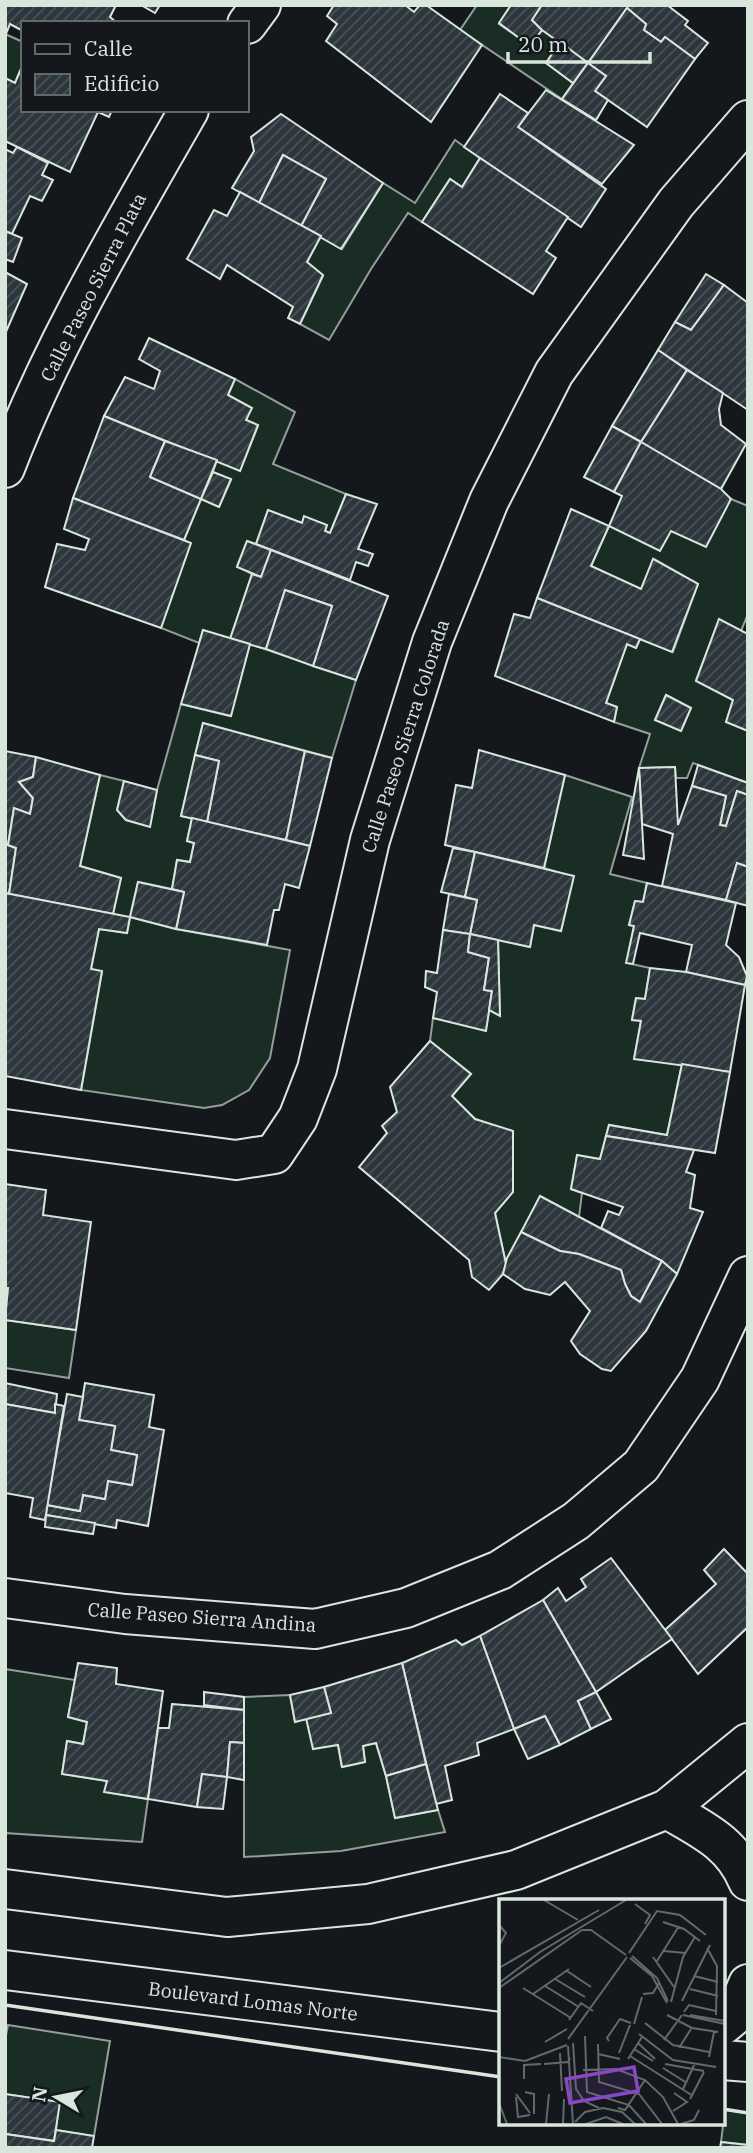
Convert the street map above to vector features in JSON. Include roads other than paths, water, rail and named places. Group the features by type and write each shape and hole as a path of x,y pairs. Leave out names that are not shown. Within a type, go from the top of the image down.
{"street":[{"path":"248,23 261,5"},
{"name":"Calle Paseo Sierra Plata","path":"5,468 65,335 188,112"},
{"name":"Calle Paseo Sierra Colorada","path":"5,1129 236,1160 274,1154 298,1118 317,1069 370,840 432,642 489,501 554,373 676,203 748,120"},
{"name":"Calle Paseo Sierra Andina","path":"5,1598 125,1614 316,1629 406,1608 500,1570 576,1521 641,1465 700,1379 748,1276"},
{"path":"5,1889 227,1917 368,1904 516,1870 667,1809 748,1743"},
{"path":"667,1809 721,1841 742,1866 748,1881"},
{"name":"Boulevard Lomas Norte","path":"5,1970 499,2032"},
{"path":"725,2023 735,2015 748,1984"},
{"path":"725,2060 748,2062"}]}
